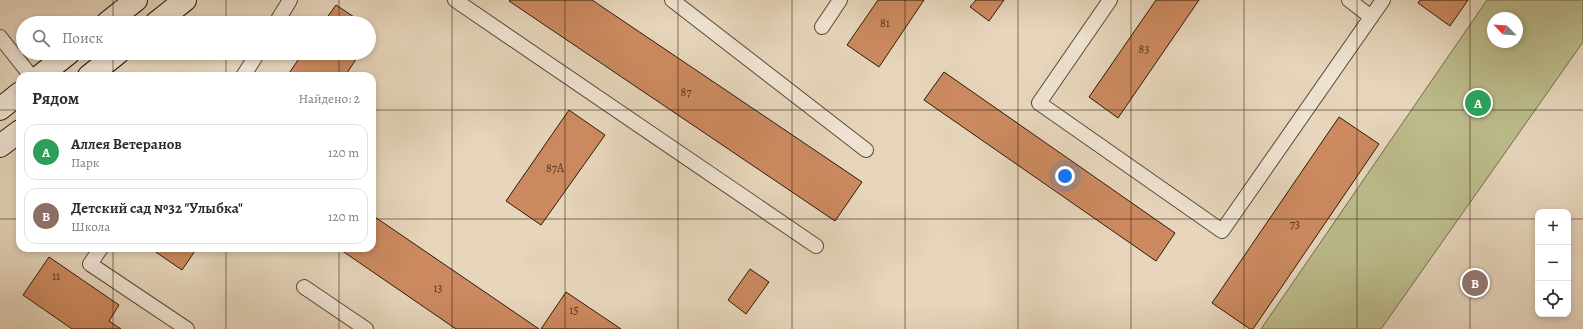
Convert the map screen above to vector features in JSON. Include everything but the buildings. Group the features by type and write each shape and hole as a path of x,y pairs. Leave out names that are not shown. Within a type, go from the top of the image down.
{"main road":[{"path":"116,16 136,0"},
{"path":"165,16 185,0"},
{"path":"45,72 60,60"},
{"path":"94,72 109,60"},
{"path":"0,109 16,96"},
{"path":"0,146 16,134"}],"lane":[{"path":"280,16 290,0"},
{"path":"455,0 816,246"},
{"path":"672,0 866,150"},
{"path":"822,27 840,0"},
{"path":"1110,0 1039,103 1222,231 1383,0"},
{"path":"1349,0 1371,17"},
{"path":"0,37 16,57"},
{"path":"18,60 28,72"},
{"path":"246,72 253,60"},
{"path":"98,252 90,264 187,329"},
{"path":"304,287 366,329"}],"green space":[{"path":"1487,0 1583,0 1583,42 1381,329 1261,329"}],"place":[{"name":"Аллея Ветеранов","path":"1478,103"},
{"name":"Детский сад №32 \"Улыбка\"","path":"1475,283"}]}
